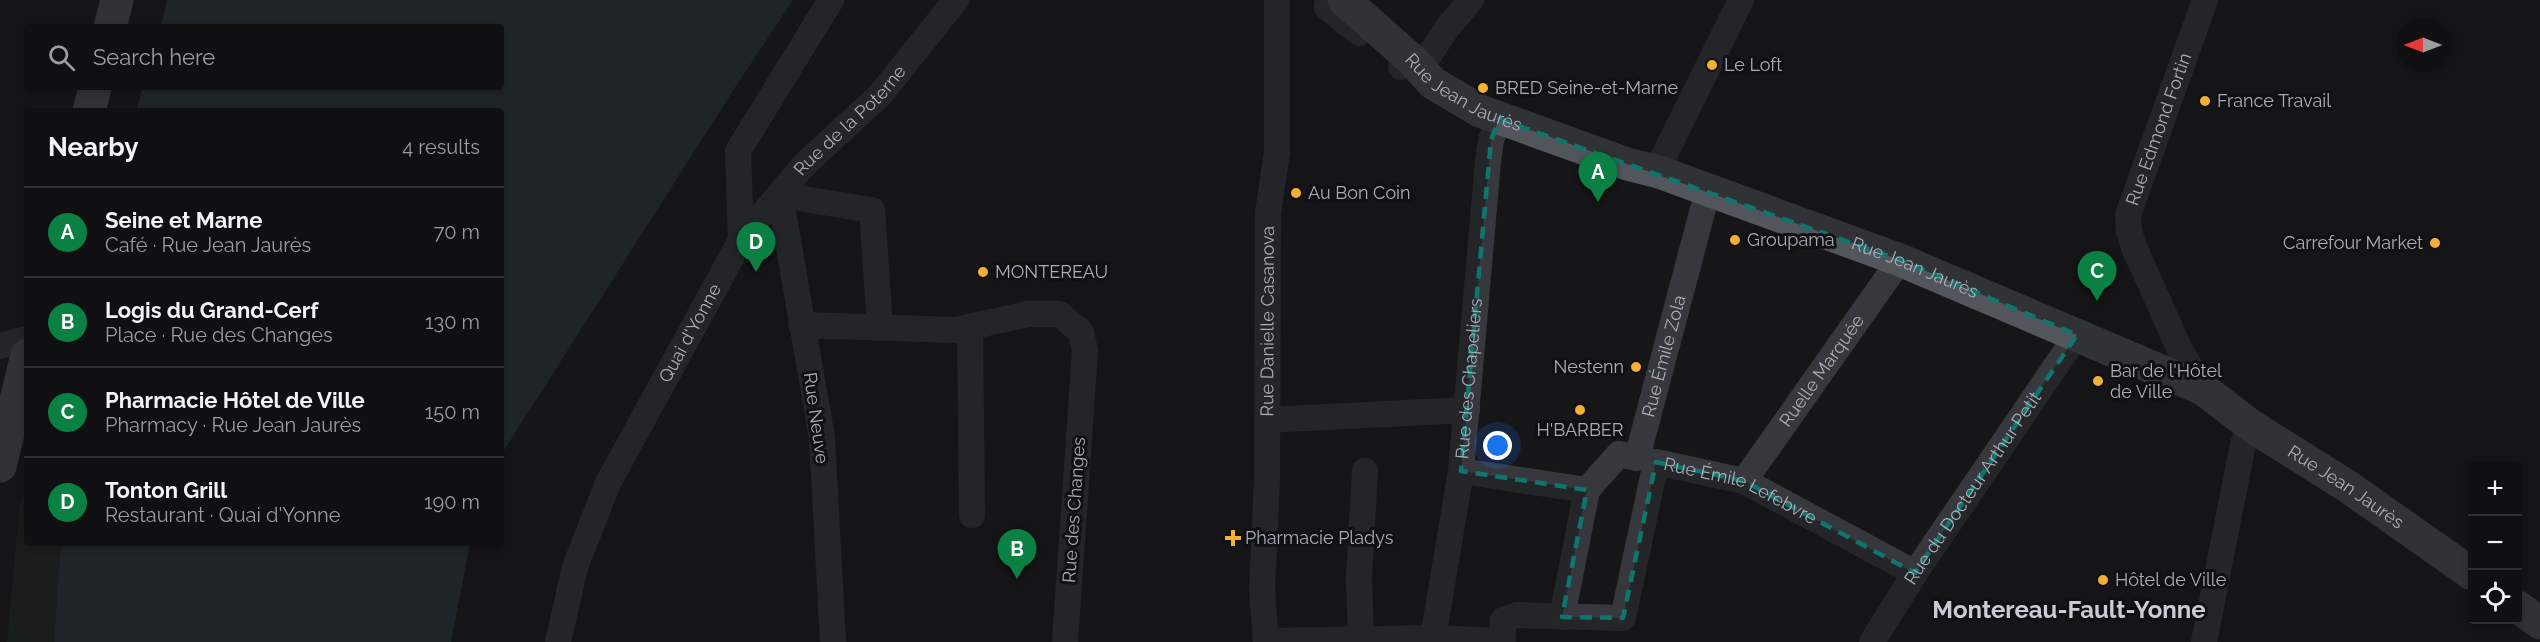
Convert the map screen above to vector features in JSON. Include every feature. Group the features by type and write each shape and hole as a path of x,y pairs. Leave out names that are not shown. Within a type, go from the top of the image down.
{"main road":[{"path":"111,24 117,0"},
{"name":"Rue Jean Jaurès","path":"1344,0 1412,60 1433,83 1480,111 1627,164 1659,172 1900,260 2203,389 2250,425 2347,486 2468,571"},
{"path":"90,108 94,90"},
{"path":"0,466 24,367"},
{"path":"2522,610 2540,623"}],"street":[{"path":"741,240 738,151 831,0"},
{"name":"Rue de la Poterne","path":"741,240 804,165 880,95 956,0"},
{"path":"1328,0 1327,7 1400,68 1412,60 1428,57 1447,28 1471,0"},
{"path":"1659,172 1662,160 1741,0"},
{"name":"Rue Edmond Fortin","path":"2203,389 2179,348 2134,247 2128,215 2205,0"},
{"name":"Rue Danielle Casanova","path":"1266,642 1262,590 1267,420 1268,213 1277,152 1281,3"},
{"name":"Rue des Chapeliers","path":"1433,638 1461,471 1488,162 1491,140 1499,119"},
{"name":"Rue Émile Zola","path":"1647,460 1708,190"},
{"path":"780,195 872,210 880,327"},
{"name":"Rue Neuve","path":"780,195 822,438 833,642"},
{"name":"Quai d'Yonne","path":"558,642 575,567 608,483 741,240"},
{"name":"Ruelle Marquée","path":"1744,482 1900,260"},
{"name":"Rue des Changes","path":"801,325 955,330 1029,315 1059,314 1081,332 1085,351 1065,642"},
{"path":"970,327 972,515"},
{"name":"Rue du Docteur Arthur Petit","path":"1872,642 1915,573 2077,335"},
{"path":"0,346 24,340"},
{"path":"1267,420 1467,410"},
{"path":"2204,642 2242,444 2250,425"},
{"path":"1266,642 1503,634 1517,615 1562,617 1587,490 1619,454 1647,460"},
{"name":"Rue Émile Lefebvre","path":"1562,617 1623,618 1647,460 1744,482 1915,573"},
{"path":"1361,640 1359,577 1365,471"},
{"path":"1461,471 1587,490"}],"highlighted area":[{"path":"1499,119 1900,260 2077,335 1915,573 1744,481 1656,462 1623,618 1562,617 1587,490 1461,471 1491,140"}],"shaded area":[{"path":"167,0 793,0 504,450 504,108 137,108 142,90 504,90 504,24 162,24"},
{"path":"24,492 24,546 73,546 66,642 7,642 20,503"},
{"path":"61,546 469,546 451,642 54,642"}],"place":[{"name":"Le Loft","path":"1712,65"},
{"name":"BRED Seine-et-Marne","path":"1483,88"},
{"name":"France Travail","path":"2205,101"},
{"name":"Au Bon Coin","path":"1296,193"},
{"name":"Seine et Marne","path":"1598,202"},
{"name":"Groupama","path":"1735,240"},
{"name":"Carrefour Market","path":"2435,243"},
{"name":"Tonton Grill","path":"756,272"},
{"name":"MONTEREAU","path":"983,272"},
{"name":"Pharmacie Hôtel de Ville","path":"2097,301"},
{"name":"Nestenn","path":"1636,367"},
{"name":"Bar de l'Hôtel de Ville","path":"2098,381"},
{"name":"H'BARBER","path":"1580,410"},
{"name":"Pharmacie Pladys","path":"1233,538"},
{"name":"Logis du Grand-Cerf","path":"1017,579"},
{"name":"Hôtel de Ville","path":"2103,580"}],"district":[{"name":"Montereau-Fault-Yonne","path":"2069,610"}]}
